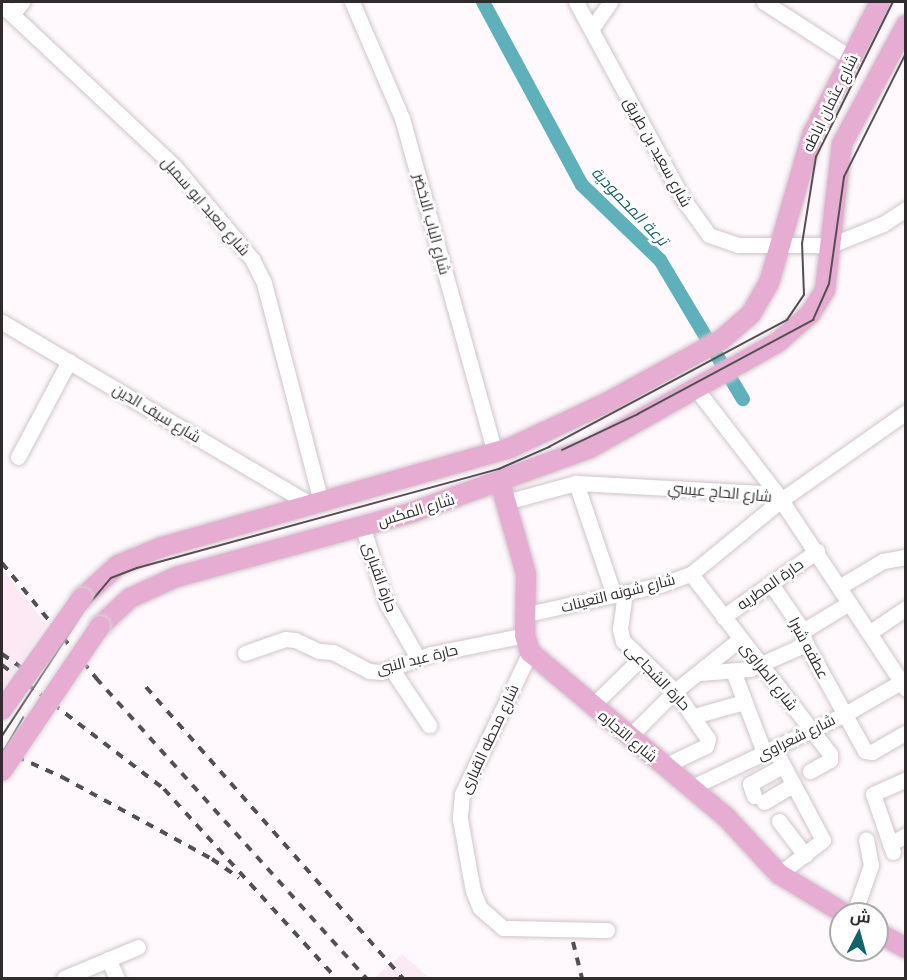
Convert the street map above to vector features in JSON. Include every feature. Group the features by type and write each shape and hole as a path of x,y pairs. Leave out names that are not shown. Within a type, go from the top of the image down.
{"main road":[{"name":"شارع عثمان اباظه","path":"780,243 804,154 880,2"},
{"name":"شارع عثمان اباظه","path":"831,245 842,144 906,25"},
{"path":"2,710 82,598 98,580 138,556 495,453 538,436 609,402 739,326 769,283 780,243"},
{"name":"شارع المكس","path":"2,771 100,626 116,610 150,586 362,525 500,482 590,448 758,357 798,327 825,290 831,245"},
{"path":"500,482 526,573 528,643"},
{"name":"شارع التجاره","path":"528,643 592,706 736,826 779,874 829,904"},
{"path":"889,939 906,948"}],"street":[{"path":"7,9 22,2"},
{"name":"شارع الباب الاخضر","path":"352,2 402,118 495,453"},
{"name":"شارع سعيد بن طريق","path":"576,2 699,225 720,242 831,245"},
{"path":"592,28 610,2"},
{"path":"764,2 851,58"},
{"name":"شارع معبد ابو سمبل","path":"7,9 175,167 252,259 264,283 316,503"},
{"path":"831,245 883,224 906,209"},
{"name":"شارع سيف الدين","path":"2,322 316,503"},
{"path":"18,457 69,361"},
{"path":"697,390 779,497"},
{"name":"شارع شونه التعينات","path":"527,614 620,594 691,574 779,497 906,412"},
{"path":"576,483 620,594"},
{"name":"شارع الحاج عيسي","path":"506,502 576,483 779,497 817,551 869,633 899,665 903,686"},
{"name":"حارة القبارى","path":"362,525 386,602 418,658"},
{"name":"حارة المطريه","path":"723,617 817,551"},
{"path":"839,587 883,561 906,557"},
{"name":"شارع الطراوى","path":"691,574 831,757 810,771"},
{"name":"عطفه شبرا","path":"771,584 868,753 906,732"},
{"name":"حارة الشجاعى","path":"620,594 620,635 640,659 675,691 708,739 706,746 664,766"},
{"path":"700,673 733,671 760,666 804,638 849,603"},
{"path":"869,633 905,609"},
{"name":"حارة عبد النبى","path":"245,653 285,639 295,640 319,651 333,652 369,671 391,668 418,658 528,643"},
{"path":"630,736 675,691 740,639"},
{"name":"شارع محطه القبارى","path":"528,643 462,794 460,819 472,891 480,908 503,928 607,930"},
{"path":"592,706 640,659"},
{"path":"391,668 429,725"},
{"path":"733,671 744,702 769,750 782,766 823,840 779,874"},
{"name":"شارع شعراوى","path":"690,788 903,686"},
{"path":"694,716 744,702"},
{"path":"782,766 750,784 759,799 792,785"},
{"path":"906,780 873,794 892,848 906,835"},
{"path":"779,821 805,855"},
{"path":"858,902 871,865 866,838"},
{"path":"64,978 138,947"},
{"path":"108,959 117,978"}],"shaded area":[{"path":"2,569 46,624 2,688"},
{"path":"402,954 429,978 374,978"}],"waterway":[{"name":"ترعة المحمودية","path":"483,2 582,185 660,260 743,399"}],"tram line":[{"path":"2,736 85,609 111,578 137,568 499,469 549,447 787,320 804,295 802,244 816,157 893,2"},
{"path":"562,450 638,414 813,320 829,284 844,177 906,53"},
{"path":"2,754 23,718"}],"railway":[{"path":"2,563 96,678 366,978"},
{"path":"2,654 35,677"},
{"path":"2,665 164,789 336,978"},
{"path":"146,687 403,978"},
{"path":"2,750 62,777 212,859 239,878"},
{"path":"573,942 582,978"}]}
